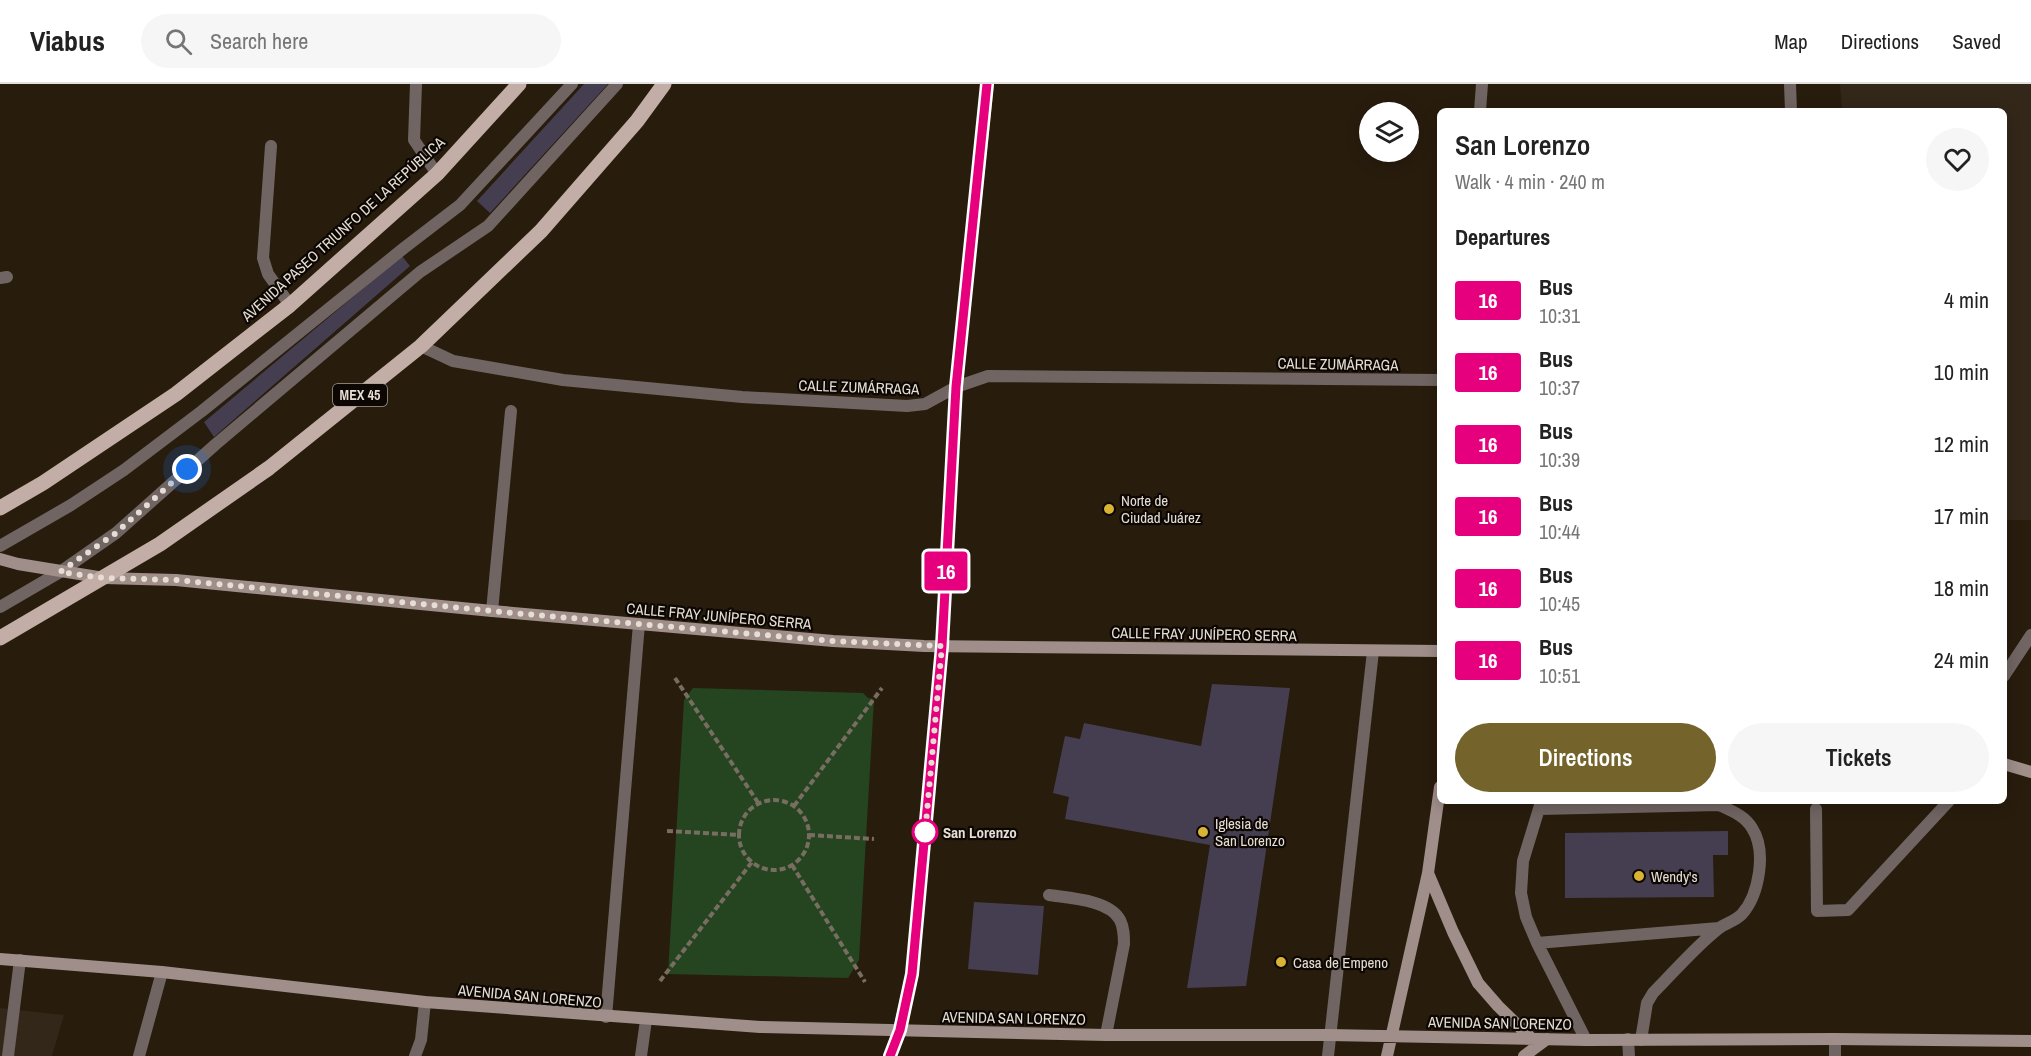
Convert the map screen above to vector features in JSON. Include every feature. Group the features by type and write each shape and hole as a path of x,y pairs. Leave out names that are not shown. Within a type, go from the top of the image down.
{"main road":[{"name":"AVENIDA PASEO TRIUNFO DE LA REPÚBLICA","path":"0,508 43,483 176,394 290,304 437,174 519,84"},
{"name":"MEX 45","path":"0,638 160,544 269,468 421,346 541,231 638,121 664,84"},
{"name":"CALLE FRAY JUNÍPERO SERRA","path":"0,559 60,572 104,578 176,580 833,641 942,646 1437,651"},
{"path":"2007,765 2031,772"},
{"path":"1388,1056 1428,873 1438,804"},
{"path":"1428,873 1478,983 1532,1039"},
{"name":"AVENIDA SAN LORENZO","path":"0,959 162,972 425,1002 760,1027 1106,1035 1329,1035 1586,1041 1628,1039 2031,1041"},
{"path":"1524,1056 1547,1040"}],"street":[{"path":"416,84 414,140 437,174"},
{"path":"0,546 71,505 124,470 202,411 460,205 572,84"},
{"path":"0,607 60,572 116,533 216,444 420,272 489,226 617,84"},
{"path":"890,1056 900,1030 912,974 942,646 956,387 987,84"},
{"path":"1480,108 1482,84"},
{"path":"1790,84 1791,108"},
{"path":"271,146 263,258 268,274 290,304"},
{"name":"CALLE ZUMÁRRAGA","path":"421,346 453,361 563,380 742,397 907,406 926,404 956,387 988,376 1437,380"},
{"path":"492,611 511,411"},
{"path":"606,1017 639,624"},
{"path":"2007,671 2031,635"},
{"path":"1328,1056 1373,651"},
{"path":"1816,809 1817,911 1848,910 1946,804"},
{"path":"1586,1041 1537,943 1526,917 1521,893 1523,861 1540,805 1719,805 1740,815 1752,827 1757,838 1760,872 1754,894 1741,916 1719,928 1653,993 1647,1003 1641,1040"},
{"path":"1049,895 1092,902 1110,909 1119,919 1124,944 1106,1035"},
{"path":"1537,943 1719,928"},
{"path":"8,1056 20,960"},
{"path":"139,1056 162,972"},
{"path":"415,1056 420,1040 425,1002"},
{"path":"641,1056 646,1020"},
{"path":"1628,1039 1629,1056"},
{"path":"1835,1039 1835,1056"}],"path":[{"path":"675,678 759,804"},
{"path":"794,806 882,688"},
{"path":"776,800 794,806 802,814 809,835 807,847 801,857 792,865 782,869 772,870 752,862 746,855 739,835 750,809 776,800"},
{"path":"668,831 739,835"},
{"path":"809,835 874,839"},
{"path":"660,981 752,862"},
{"path":"792,865 865,982"}],"shaded area":[{"path":"1840,84 2031,84 2031,520 2007,520 2007,108 1842,108"},
{"path":"0,1008 64,1015 52,1056 0,1056"}],"green space":[{"path":"693,688 863,693 868,698 874,699 859,960 848,978 668,974 684,700"}],"building":[{"path":"584,84 608,84 490,213 477,201"},
{"path":"402,256 410,266 214,437 204,422"},
{"name":"Iglesia de San Lorenzo","path":"1212,684 1290,688 1246,986 1187,988 1210,845 1065,819 1069,797 1053,793 1065,736 1080,739 1084,723 1201,746"},
{"name":"Wendy's","path":"1728,831 1728,855 1713,855 1714,897 1565,898 1565,833"},
{"path":"974,902 1044,906 1038,975 968,969"}],"bus line":[{"name":"16","path":"890,1056 900,1030 912,974 942,646 956,387 987,84"}],"place":[{"name":"Norte de Ciudad Juárez","path":"1109,509"},
{"name":"San Lorenzo","path":"925,832"},
{"name":"Iglesia de San Lorenzo","path":"1203,832"},
{"name":"Wendy's","path":"1639,876"},
{"name":"Casa de Empeno","path":"1281,962"}],"route":[{"path":"187,469 116,533 60,572 104,578 176,580 833,641 942,646 925,834 925,832"}]}
